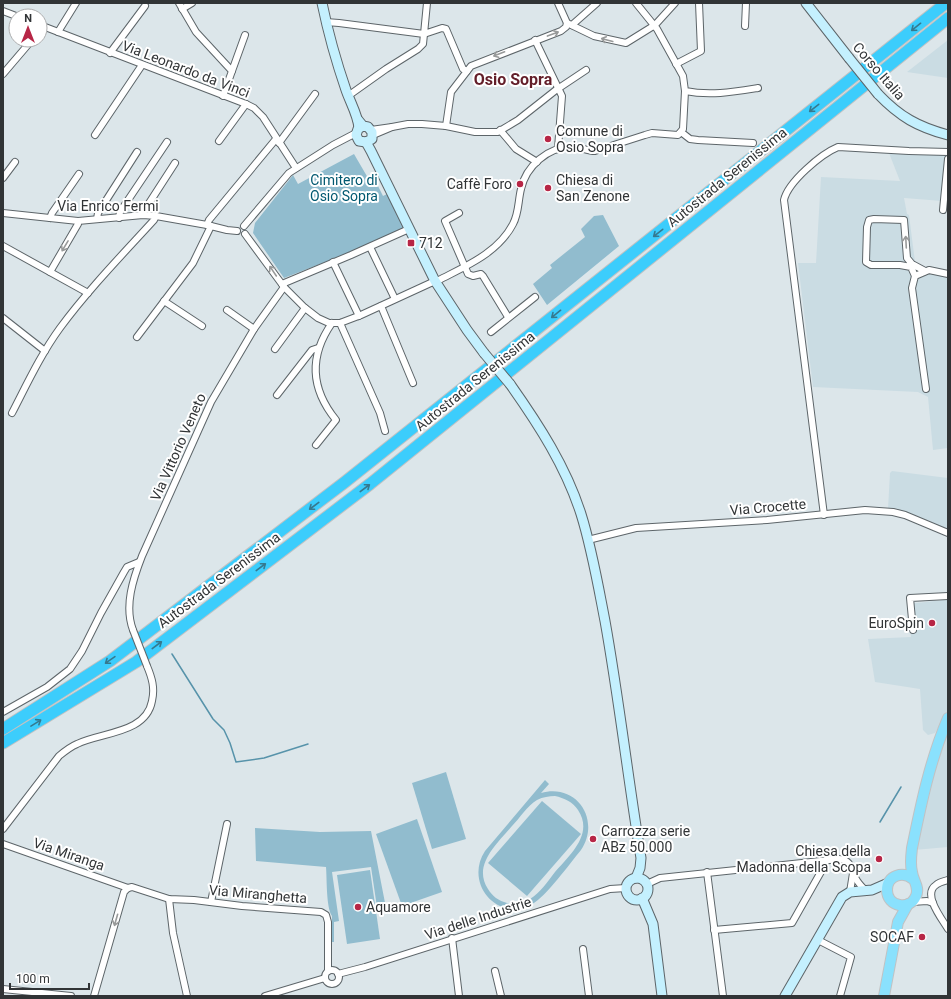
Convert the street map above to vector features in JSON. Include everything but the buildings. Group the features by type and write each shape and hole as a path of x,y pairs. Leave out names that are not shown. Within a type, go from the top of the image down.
{"highway":[{"name":"Autostrada Serenissima","path":"3,729 110,661 345,482 946,3"},
{"name":"Autostrada Serenissima","path":"3,743 136,662 370,484 948,18"}],"main road":[{"path":"884,996 898,922 910,903 916,897 917,891 913,880 910,860 918,818 931,765 948,718"},
{"path":"899,875 910,860"},
{"path":"898,922 886,889 888,883 899,875 906,875 913,880"},
{"path":"890,900 899,905 910,903"}],"street":[{"path":"58,32 76,3"},
{"path":"192,3 180,6 196,32 232,71"},
{"path":"322,3 336,61 362,133 434,281 484,353 510,384 540,426 568,480 581,513 593,557 613,667 641,858 640,868 636,878"},
{"path":"348,96 381,72 418,49 423,44 427,3"},
{"path":"558,3 569,24 594,36 626,43 655,25 675,3"},
{"path":"446,126 451,92 467,70 475,64 561,31 597,3"},
{"path":"244,226 247,230 245,234 283,285 305,308 318,318 329,323 340,323 359,316 465,267 483,256 501,240 513,224 519,209 521,188 530,170 537,162 550,152 558,148 573,146 588,151 600,150 645,134 652,133 673,135 681,132 684,124 685,91 683,76 655,25 636,3"},
{"path":"676,64 701,51 699,3"},
{"path":"745,26 746,3"},
{"name":"Corso Italia","path":"806,3 878,94 892,108 912,122 948,135"},
{"path":"110,53 145,6"},
{"path":"326,22 424,34 440,28 446,29 463,69 467,70"},
{"name":"Via Leonardo da Vinci","path":"48,30 58,32 246,104 259,112 296,168"},
{"path":"223,96 245,34"},
{"path":"535,40 562,96 558,148"},
{"path":"3,74 25,48"},
{"path":"95,134 142,65"},
{"path":"244,226 289,173 333,145 362,133 408,124 446,126 475,132 500,130 518,120 558,89 586,70"},
{"path":"685,91 705,94 728,93 758,88"},
{"path":"137,337 193,263 209,226 209,220 278,141 315,94"},
{"path":"219,141 246,104"},
{"path":"500,130 516,148 537,162"},
{"path":"681,132 690,139 753,143"},
{"path":"119,218 120,212 166,142"},
{"path":"824,514 784,200 786,193 795,180 822,157 838,147 948,152"},
{"path":"97,219 98,213 137,152"},
{"path":"943,210 948,159"},
{"path":"3,178 15,162"},
{"path":"143,215 144,211 175,163"},
{"path":"50,218 79,174"},
{"name":"Via Enrico Fermi","path":"3,213 78,221 143,215 156,216 237,231"},
{"path":"459,214 444,221 468,274 470,276 481,274 483,276 508,317"},
{"path":"12,412 45,351 60,329 88,293 156,216"},
{"path":"925,271 912,264 907,258 904,220 869,220 867,227 866,262 871,265 900,265 911,267 915,276 912,288 926,389"},
{"path":"50,272 78,224 78,221"},
{"path":"244,226 238,226 237,231 239,234 245,234"},
{"path":"283,285 409,229"},
{"path":"3,246 88,293"},
{"path":"370,246 395,299"},
{"path":"333,262 359,316"},
{"path":"915,276 929,270 948,274"},
{"name":"Via Vittorio Veneto","path":"3,829 59,756 67,749 78,743 136,725 148,715 152,706 153,686 133,630 130,614 130,596 134,577 139,562 211,402 254,329 283,285"},
{"path":"491,332 535,297"},
{"path":"164,301 202,326"},
{"path":"381,306 414,383"},
{"path":"275,350 305,308"},
{"path":"227,310 254,329"},
{"path":"3,318 45,351"},
{"path":"316,445 336,420 325,403 316,377 315,362 318,348 332,323"},
{"path":"340,323 380,413 386,431"},
{"path":"277,395 312,350 318,348"},
{"name":"Via Crocette","path":"588,540 636,528 767,520 865,510 893,512 948,533"},
{"path":"3,712 47,686 70,669 82,651 100,612 127,567 139,562"},
{"path":"913,630 910,598 948,596"},
{"path":"211,902 227,824"},
{"name":"Via Miranga","path":"3,844 130,888"},
{"path":"646,884 660,878 707,872 827,859 844,859 849,863 856,879 869,890 890,900"},
{"path":"714,930 792,923 827,859"},
{"path":"707,872 723,996"},
{"path":"850,892 853,873"},
{"path":"636,878 642,879 646,884 648,890 642,898 636,899 627,894 626,888 628,882 636,878"},
{"path":"948,880 932,888 930,897 948,929"},
{"path":"786,996 842,897 850,892 869,890 888,883"},
{"path":"94,996 124,892 130,888"},
{"name":"Via Miranghetta","path":"130,888 169,899 321,912 326,915 328,922 328,971"},
{"name":"Via delle Industrie","path":"264,996 325,978 328,982 333,983 338,980 338,974 365,967 452,938 610,889 626,888"},
{"path":"642,898 653,924 662,996"},
{"path":"169,899 173,933 187,996"},
{"path":"910,903 927,901 933,903"},
{"path":"452,938 459,996"},
{"path":"818,940 851,957 840,996"},
{"path":"583,949 589,996"},
{"path":"325,978 328,971 334,971 338,974"},
{"path":"495,971 501,996"},
{"path":"3,989 71,996"}],"shaded area":[{"path":"948,40 948,78 907,72"},
{"path":"889,153 947,154 942,201 904,198 907,214 909,215 915,262 929,272 948,276 948,448 933,450 928,397 918,392 813,387 798,263 816,263 821,177 900,181"},
{"path":"892,471 948,478 948,531 888,509 890,473"},
{"path":"948,600 948,710 935,733 928,735 923,730 920,689 875,682 868,639 911,637 908,604"},
{"path":"948,725 948,847 914,850 926,796"}],"green space":[{"name":"Cimitero di Osio Sopra","path":"354,154 368,178 373,176 383,196 387,194 404,229 334,260 333,259 284,278 253,233 255,223 293,175 298,184"},
{"path":"603,215 619,246 547,305 533,284 552,268 550,265 585,237 581,229 594,216"},
{"path":"446,772 466,839 432,849 412,783"},
{"path":"545,780 549,784 541,793 554,791 565,793 575,799 582,806 587,816 588,827 586,839 581,850 558,879 538,900 532,904 519,908 507,908 496,904 488,897 481,887 479,875 480,863 485,851","holes":["546,797 558,797 574,805 582,819 582,836 578,844 544,887 530,899 516,904 510,904 499,900 490,892 484,880 483,871 489,855 494,847 533,803"]},
{"path":"542,801 581,834 527,896 488,863"},
{"path":"417,819 442,892 402,906 376,834"},
{"path":"255,828 320,832 371,831 387,913 378,914 371,867 332,872 339,921 334,922 334,942 332,942 332,916 328,900 326,867 256,861"},
{"name":"Aquamore","path":"370,870 380,939 347,944 337,875"}],"waterway":[{"path":"172,654 213,719 224,730 236,762 264,758 308,744"},
{"path":"880,822 901,787"}],"place":[{"name":"Comune di Osio Sopra","path":"548,139"},
{"name":"Caffè Foro","path":"520,184"},
{"name":"Chiesa di San Zenone","path":"548,188"},
{"name":"712","path":"411,243"},
{"name":"EuroSpin","path":"932,623"},
{"name":"Carrozza serie ABz 50.000","path":"593,839"},
{"name":"Chiesa della Madonna della Scopa","path":"879,859"},
{"name":"Aquamore","path":"358,907"},
{"name":"SOCAF","path":"922,937"}],"district":[{"name":"Osio Sopra","path":"513,79"}]}
